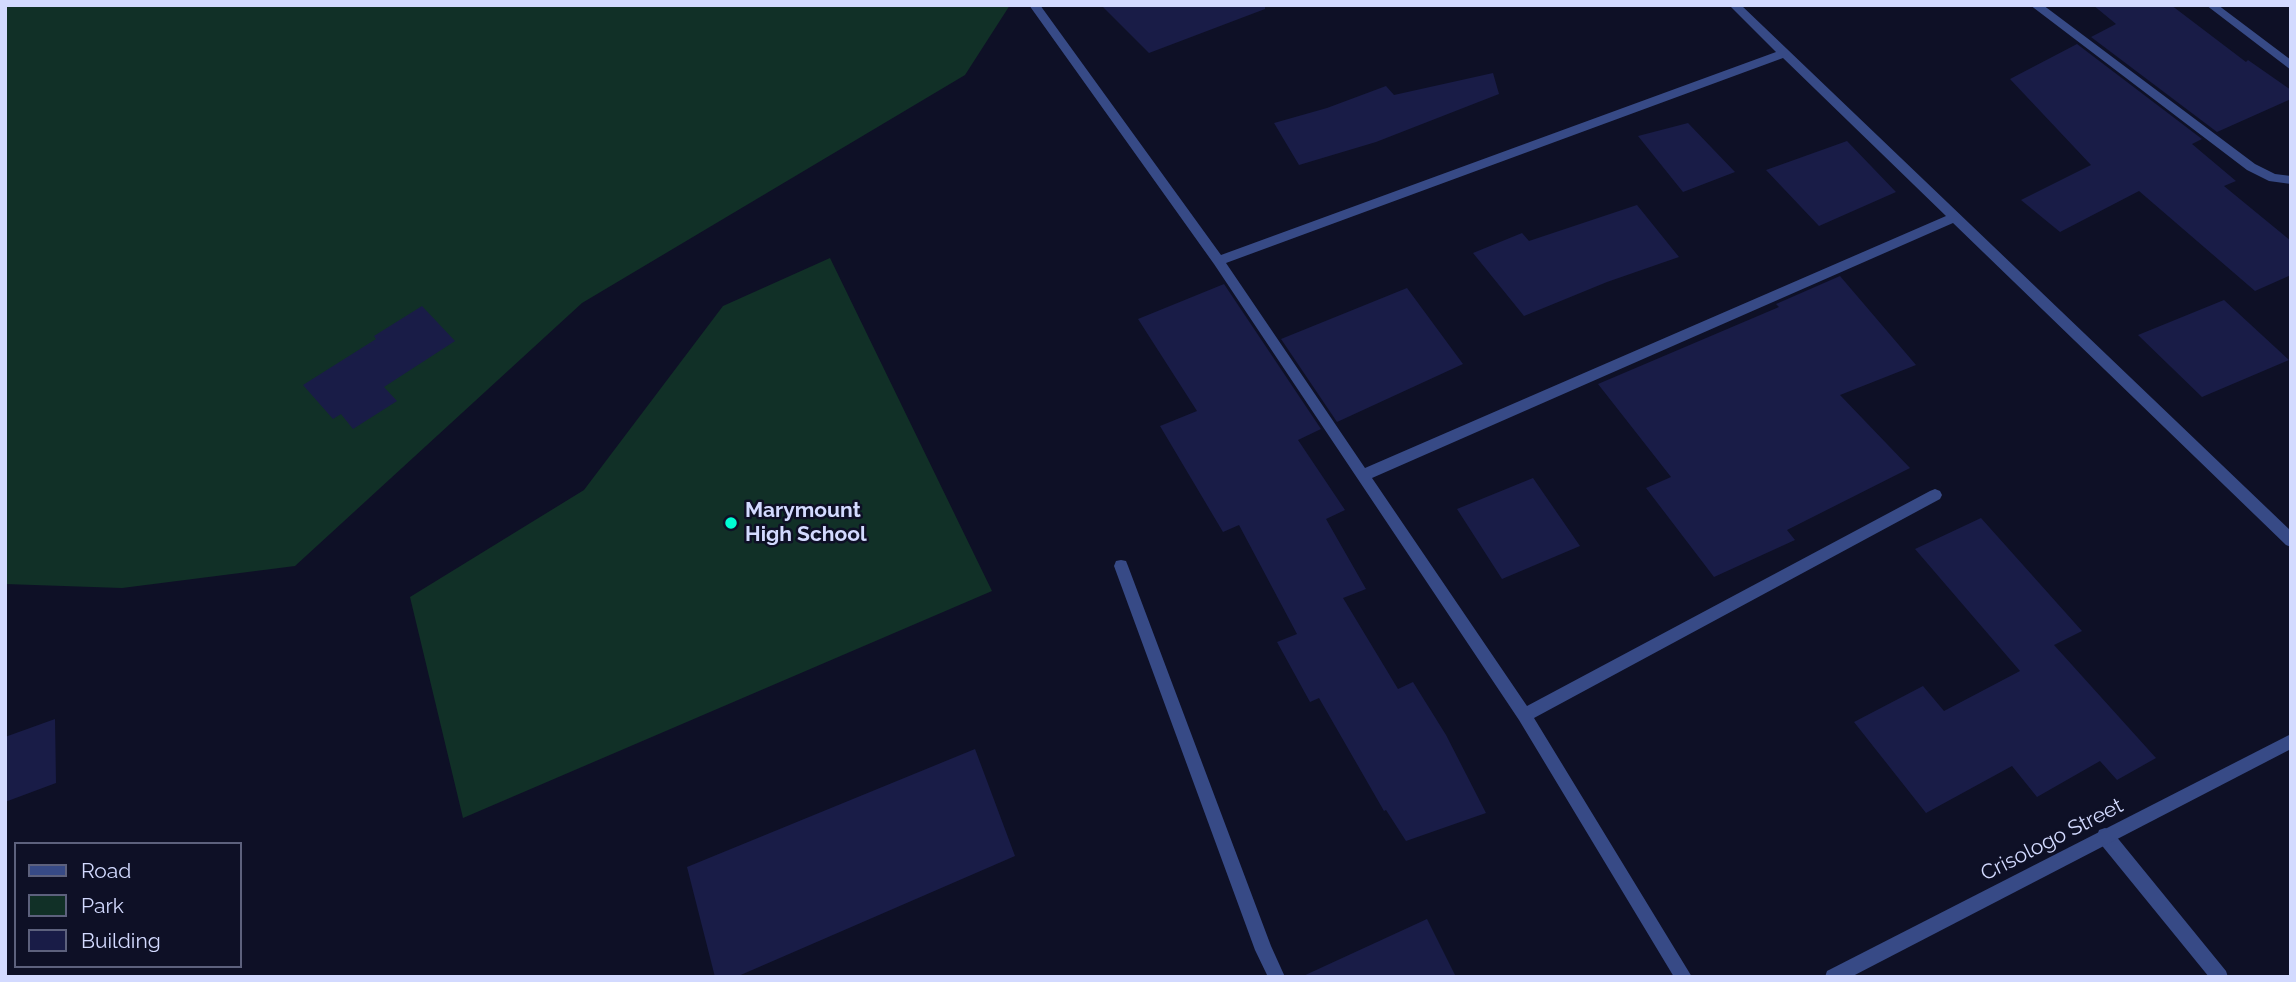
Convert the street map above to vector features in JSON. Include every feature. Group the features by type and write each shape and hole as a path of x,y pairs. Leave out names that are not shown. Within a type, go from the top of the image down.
{"street":[{"path":"1034,5 1218,261 1524,715 1684,977"},
{"path":"1734,5 2291,541"},
{"path":"2035,5 2251,167 2273,178 2291,180"},
{"path":"2211,5 2291,66"},
{"path":"1218,261 1783,54"},
{"path":"1363,475 1954,218"},
{"path":"1524,715 1935,495"},
{"path":"1121,566 1264,950 1277,977"},
{"name":"Crisologo Street","path":"1833,977 2291,740"},
{"path":"2105,836 2220,977"}],"green space":[{"path":"5,5 1010,5 965,75 582,303 295,566 122,588 5,584"},
{"path":"830,258 992,591 463,818 410,597 584,490 723,306"}],"building":[{"path":"1101,5 1265,5 1265,9 1149,53"},
{"path":"2093,5 2171,5 2246,62 2248,60 2291,90 2291,99 2217,132 2091,37 2116,24"},
{"path":"2077,44 2202,139 2192,144 2236,181 2224,186 2291,241 2291,275 2255,291 2139,191 2060,232 2021,200 2091,165 2010,79"},
{"path":"1493,73 1499,94 1376,142 1299,165 1274,123 1327,108 1386,86 1394,95"},
{"path":"1688,123 1735,172 1683,192 1638,136"},
{"path":"1847,141 1896,192 1819,226 1766,170"},
{"path":"1637,205 1679,257 1607,282 1524,316 1473,253 1522,233 1529,241"},
{"path":"1840,276 1916,365 1840,395 1910,468 1787,530 1795,540 1714,577 1646,488 1671,477 1598,384 1779,307 1776,304"},
{"path":"1224,284 1321,429 1298,440 1345,510 1326,519 1366,589 1343,598 1398,689 1413,682 1446,735 1486,813 1406,841 1386,810 1384,811 1319,698 1310,702 1277,642 1297,634 1239,525 1223,532 1160,426 1197,411 1138,319"},
{"path":"1407,288 1463,364 1337,422 1281,339"},
{"path":"2224,300 2289,360 2202,397 2138,335"},
{"path":"422,306 455,341 384,387 397,401 353,429 341,414 333,419 303,385"},
{"path":"1533,478 1580,546 1502,579 1457,509"},
{"path":"1981,518 2082,631 2054,645 2156,758 2117,780 2100,761 2037,797 2012,766 1926,813 1854,722 1923,686 1944,711 2020,671 1915,549"},
{"path":"55,719 56,783 5,802 5,737"},
{"path":"975,749 1015,856 736,977 715,977 687,867"},
{"path":"1427,919 1456,977 1301,977"}],"place":[{"name":"Marymount High School","path":"731,523"}]}
